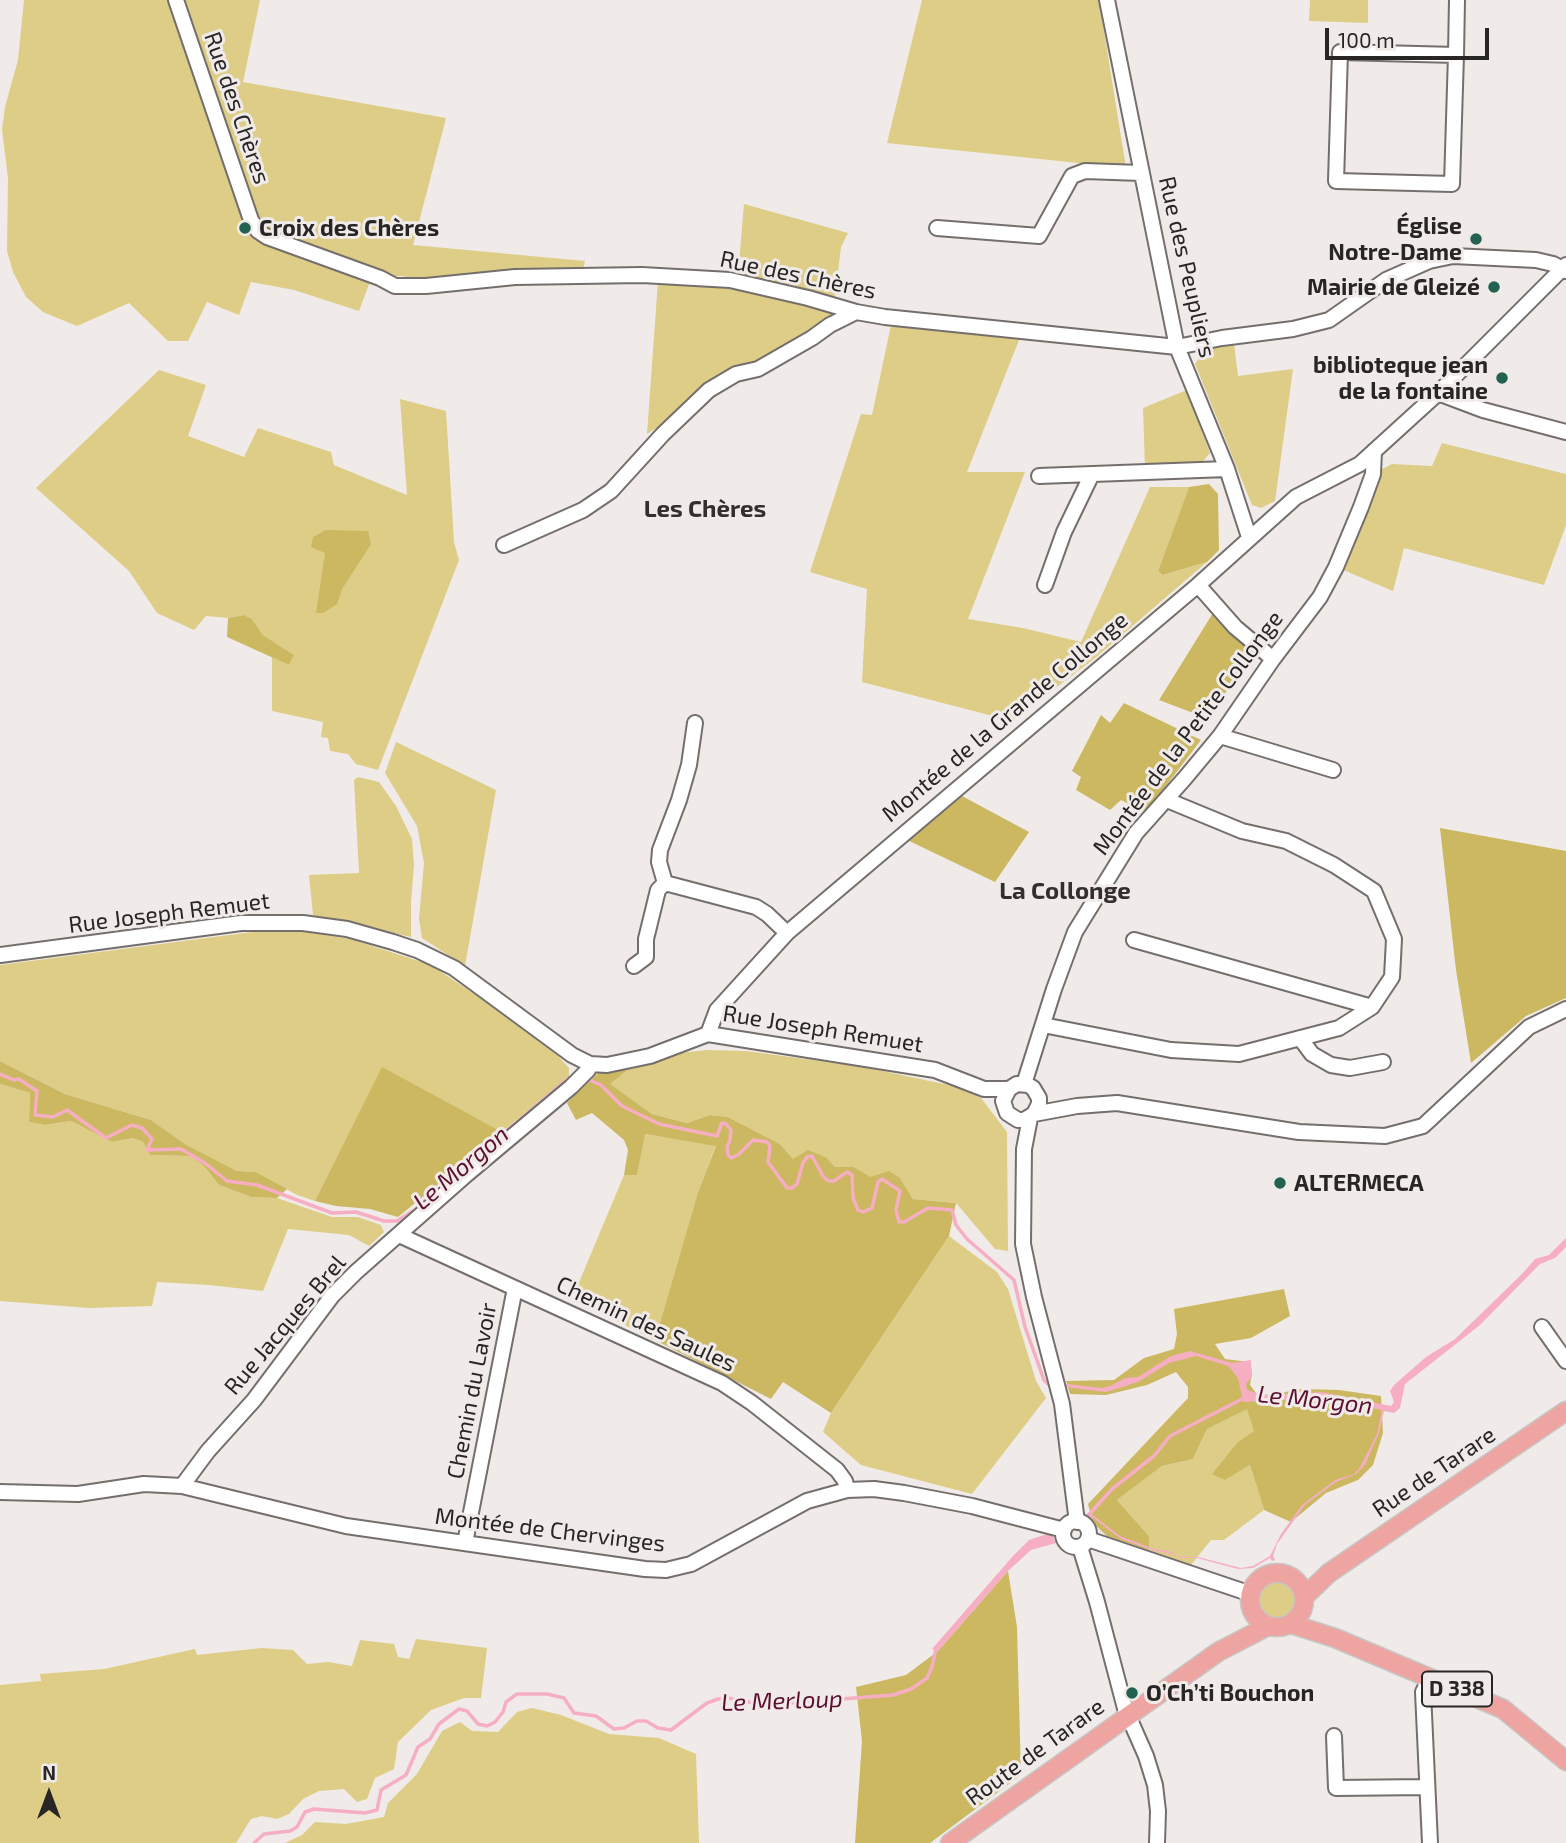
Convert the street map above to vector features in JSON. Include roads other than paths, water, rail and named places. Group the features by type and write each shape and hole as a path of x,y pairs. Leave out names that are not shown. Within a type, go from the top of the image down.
{"main road":[{"name":"Rue de Tarare","path":"1302,1595 1329,1573 1566,1411"},
{"path":"1273,1573 1283,1573 1302,1595 1301,1613 1291,1624 1283,1627 1261,1620 1250,1605 1251,1594 1262,1578 1273,1573"},
{"name":"D 338","path":"1302,1595 1335,1639"},
{"name":"Route de Tarare","path":"950,1843 1261,1620"},
{"name":"D 338","path":"1291,1624 1335,1639 1503,1709 1566,1761"}],"street":[{"name":"Rue des Chères","path":"176,0 251,220 258,231 267,237 380,278 395,286 426,286 515,277 642,275 730,280 856,312 919,322 1177,347 1293,329 1329,320 1386,281 1429,261 1453,256 1536,260 1565,268"},
{"name":"Rue des Peupliers","path":"1107,0 1177,347 1227,469 1249,537"},
{"path":"1456,55 1340,52 1336,181 1452,184 1456,55 1457,0"},
{"path":"937,228 1038,236 1072,176 1085,171 1141,173"},
{"name":"Montée de la Grande Collonge","path":"708,1034 717,1010 787,933 1198,585 1296,497 1360,464 1438,393 1565,268"},
{"path":"504,545 583,510 611,491 663,434 709,390 736,374 758,369 856,312"},
{"path":"1438,393 1483,410 1566,432"},
{"name":"Montée de la Petite Collonge","path":"1024,1084 1075,932 1136,833 1220,736 1320,597 1333,574 1373,474 1374,451"},
{"path":"1039,477 1227,469"},
{"path":"1045,585 1064,532 1092,474"},
{"path":"1198,585 1235,627 1273,659"},
{"path":"665,883 659,862 660,850 680,800 689,765 695,723"},
{"path":"1220,736 1332,770"},
{"path":"1044,1025 1171,1049 1239,1054 1339,1028 1372,1007 1392,977 1394,939 1374,891 1334,865 1286,841 1242,831 1167,800"},
{"path":"665,883 756,907 787,933"},
{"path":"634,966 646,957 646,939 658,890 665,883"},
{"name":"Rue Joseph Remuet","path":"0,955 241,923 303,923 347,929 417,950 454,968 572,1055 590,1064 607,1065 650,1056 708,1034 934,1070 984,1088 1009,1089"},
{"path":"1134,940 1372,1007"},
{"path":"984,1088 1018,1120 1077,1106 1117,1103 1299,1132 1385,1136 1423,1126 1529,1027 1566,1009"},
{"path":"1300,1038 1312,1054 1331,1065 1350,1068 1383,1062"},
{"name":"Rue Jacques Brel","path":"182,1486 208,1451 254,1400 332,1296 466,1175 571,1087 588,1070 590,1064"},
{"path":"1024,1149 1005,1109 1003,1097 1009,1089 1017,1084 1024,1084 1047,1100 1077,1106"},
{"path":"1037,1093 1039,1104 1032,1116 1024,1149 1023,1244 1062,1404 1077,1522"},
{"name":"Chemin des Saules","path":"399,1235 722,1383 752,1403 837,1470 845,1481 847,1490"},
{"name":"Chemin du Lavoir","path":"465,1543 515,1288"},
{"path":"1542,1327 1566,1360"},
{"name":"Montée de Chervinges","path":"0,1492 78,1494 144,1484 182,1486 346,1526 645,1569 673,1569 691,1564 807,1501 847,1490 874,1489 904,1493 972,1506 1064,1530"},
{"path":"1157,1843 1158,1811 1155,1785 1146,1756 1127,1716 1084,1543 1086,1526 1070,1522 1064,1530 1063,1536 1067,1544 1074,1548 1084,1543 1251,1594"},
{"path":"1430,1678 1423,1692 1430,1843"},
{"path":"1334,1736 1336,1788 1426,1787"}],"waterway":[{"name":"Le Morgon","path":"0,1074 14,1080 19,1079 37,1091 35,1115 53,1117 67,1110 106,1138 132,1125 142,1128 152,1139 147,1150 181,1149 205,1163 227,1181 257,1185 332,1213 356,1212 384,1221 397,1221 421,1206"},
{"name":"Le Morgon","path":"463,1168 570,1077"},
{"name":"Le Morgon","path":"587,1079 601,1085 622,1106 659,1124 717,1136 722,1123 726,1124 731,1130 727,1147 731,1158 738,1155 753,1140 767,1142 770,1146 768,1162 787,1188 797,1184 803,1163 807,1157 812,1156 828,1181 834,1181 847,1172 852,1175 853,1198 858,1210 863,1212 872,1208 878,1182 882,1179 900,1191 896,1210 899,1222 904,1222 928,1208 952,1210 956,1225 967,1239 1014,1280 1025,1327 1044,1380 1051,1387 1055,1387"},
{"name":"Le Merloup","path":"1087,1517 1112,1489 1154,1456 1170,1436 1246,1397"},
{"name":"Le Merloup","path":"254,1843 264,1834 290,1831 297,1827 305,1812 314,1809 365,1813 377,1810 381,1790 406,1775 418,1747 430,1739 439,1724 459,1709 467,1711 478,1724 487,1726 495,1722 503,1712 506,1702 517,1694 547,1694 564,1698 574,1713 596,1716 614,1729 624,1728 637,1721 646,1721 658,1728 671,1730 707,1703 718,1699 728,1698 764,1705 893,1695 911,1689 927,1678 936,1648"}],"place":[{"name":"Croix des Chères","path":"245,228"},
{"name":"Église Notre-Dame","path":"1476,239"},
{"name":"Mairie de Gleizé","path":"1494,287"},
{"name":"biblioteque jean de la fontaine","path":"1502,378"},
{"name":"ALTERMECA","path":"1280,1183"},
{"name":"O’Ch’ti Bouchon","path":"1132,1693"}],"district":[{"name":"Les Chères","path":"705,509"},
{"name":"La Collonge","path":"1065,891"}]}
